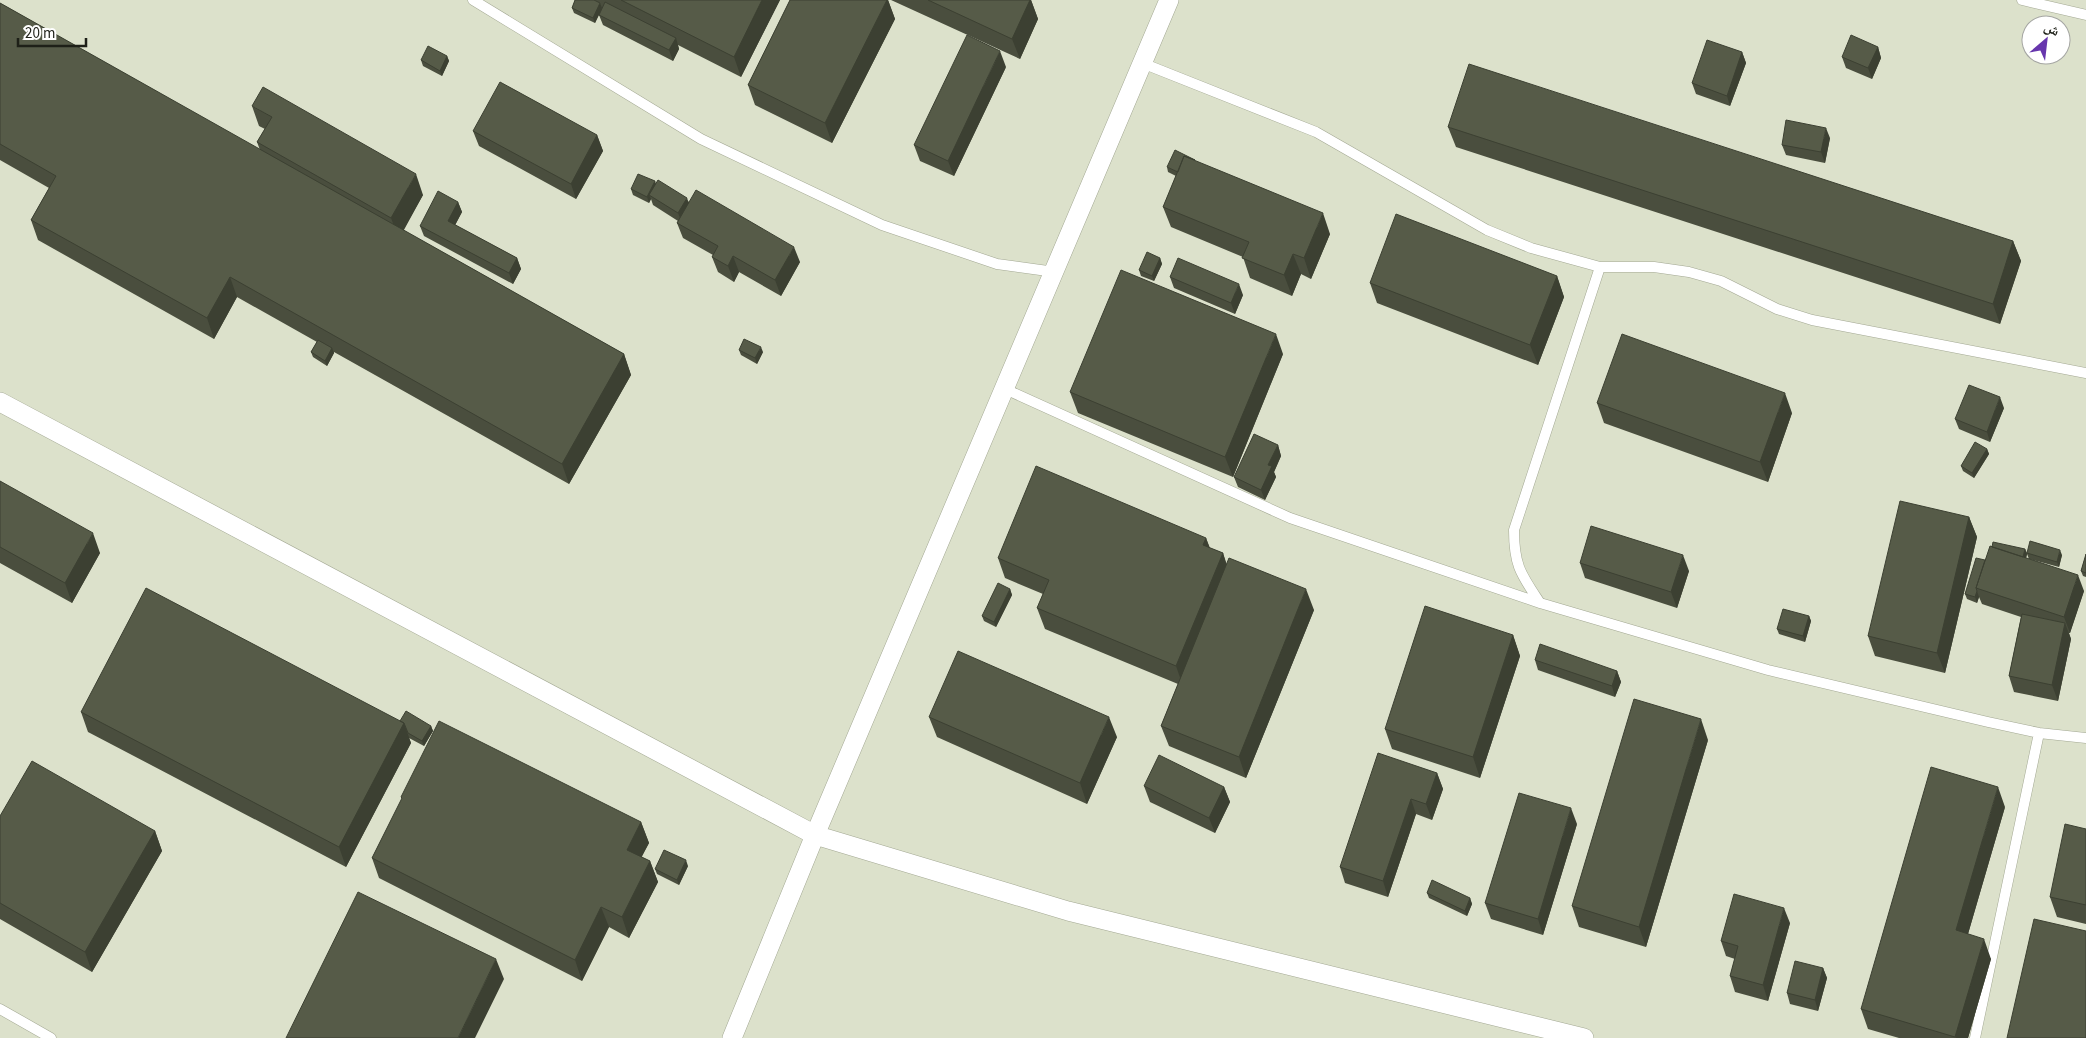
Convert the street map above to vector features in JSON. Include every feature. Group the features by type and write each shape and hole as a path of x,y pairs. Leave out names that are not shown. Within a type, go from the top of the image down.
{"street":[{"path":"732,1038 815,835 1169,0"},
{"path":"0,402 815,835 1068,911 1584,1038"}],"lane":[{"path":"473,0 701,139 882,226 997,264 1055,272"},
{"path":"2022,0 2086,16"},
{"path":"1142,63 1316,132 1487,230 1531,248 1600,267 1654,267 1689,272 1721,282 1777,309 1812,320 2086,373"},
{"path":"1540,603 1523,578 1514,556 1514,530 1600,267"},
{"path":"1005,388 1290,518 1540,603 1768,670 2039,733 2086,738"},
{"path":"1975,1038 2039,733"},
{"path":"0,1009 52,1038"}],"building":[{"path":"575,0 594,0 600,3 593,18 572,8"},
{"path":"621,0 762,0 734,57"},
{"path":"790,0 887,0 825,123 748,85"},
{"path":"928,0 1030,0 1012,39"},
{"path":"605,2 676,38 669,50 599,15"},
{"path":"0,3 624,354 562,464 230,277 207,318 31,220 56,176 0,144"},
{"path":"967,35 1000,51 948,161 914,145"},
{"path":"1851,35 1878,47 1868,68 1842,57"},
{"path":"1707,40 1742,52 1727,96 1692,83"},
{"path":"428,46 447,56 440,71 421,60"},
{"path":"1469,64 2013,241 1993,304 1448,127"},
{"path":"500,82 597,135 571,184 473,131"},
{"path":"263,87 416,174 391,218 257,142 272,117 252,106"},
{"path":"1786,120 1826,128 1821,152 1782,145"},
{"path":"1175,150 1195,160 1184,156 1178,172 1167,167"},
{"path":"1184,156 1323,213 1304,258 1293,254 1284,275 1242,258 1249,242 1163,207"},
{"path":"638,174 655,181 647,197 631,189"},
{"path":"658,180 687,198 678,213 649,195"},
{"path":"696,190 794,247 775,280 733,256 728,266 712,257 718,246 677,223"},
{"path":"438,191 458,202 448,221 517,258 509,273 420,226"},
{"path":"1396,214 1557,276 1530,345 1370,283"},
{"path":"1147,252 1160,258 1152,276 1139,270"},
{"path":"1178,258 1239,284 1231,303 1170,277"},
{"path":"1121,270 1276,334 1225,457 1070,392"},
{"path":"1622,334 1785,393 1760,462 1597,403"},
{"path":"744,339 761,347 755,358 739,350"},
{"path":"318,340 332,348 325,361 311,352"},
{"path":"1969,385 2000,397 1987,432 1955,419"},
{"path":"1254,434 1278,445 1268,465 1272,466 1261,490 1234,477"},
{"path":"1975,442 1987,449 1972,473 1961,466"},
{"path":"1036,466 1206,538 1203,545 1223,553 1176,666 1037,608 1049,580 998,558"},
{"path":"0,481 93,533 65,583 0,547"},
{"path":"1900,501 1969,517 1937,653 1868,636"},
{"path":"1591,526 1683,555 1671,592 1580,563"},
{"path":"2030,541 2060,550 2057,562 2027,553"},
{"path":"1993,542 2025,549 2023,557 1992,547"},
{"path":"1990,546 2078,575 2064,617 1976,588"},
{"path":"2086,554 2086,573 2081,571"},
{"path":"1229,558 1306,589 1239,757 1161,726"},
{"path":"1976,558 1985,560 1975,597 1965,594"},
{"path":"998,583 1010,589 994,622 982,616"},
{"path":"146,588 404,723 339,847 81,712"},
{"path":"1425,606 1513,635 1473,757 1385,729"},
{"path":"1783,609 1809,616 1803,636 1777,629"},
{"path":"2022,614 2065,623 2052,685 2009,676"},
{"path":"1540,644 1617,671 1612,686 1535,660"},
{"path":"958,651 1109,717 1080,783 929,717"},
{"path":"1634,699 1701,719 1639,927 1572,906"},
{"path":"406,711 431,726 422,741 408,733 404,723 400,721"},
{"path":"439,721 641,822 627,850 650,861 622,917 601,907 575,960 372,858"},
{"path":"1378,753 1437,773 1426,804 1411,799 1383,881 1340,867"},
{"path":"1159,755 1224,787 1209,818 1144,786"},
{"path":"32,761 155,831 85,952 0,903 0,816"},
{"path":"1931,767 1998,787 1956,930 1984,939 1955,1037 1861,1009"},
{"path":"1519,793 1571,808 1538,919 1485,903"},
{"path":"2065,824 2086,829 2086,905 2050,897"},
{"path":"664,850 686,860 677,880 655,869"},
{"path":"1432,880 1470,898 1465,911 1427,893"},
{"path":"358,892 496,959 458,1038 286,1038"},
{"path":"1734,894 1784,908 1763,985 1730,976 1738,946 1721,941"},
{"path":"2034,919 2086,931 2086,1038 2007,1038"},
{"path":"1795,961 1823,968 1815,1000 1787,993"}]}
